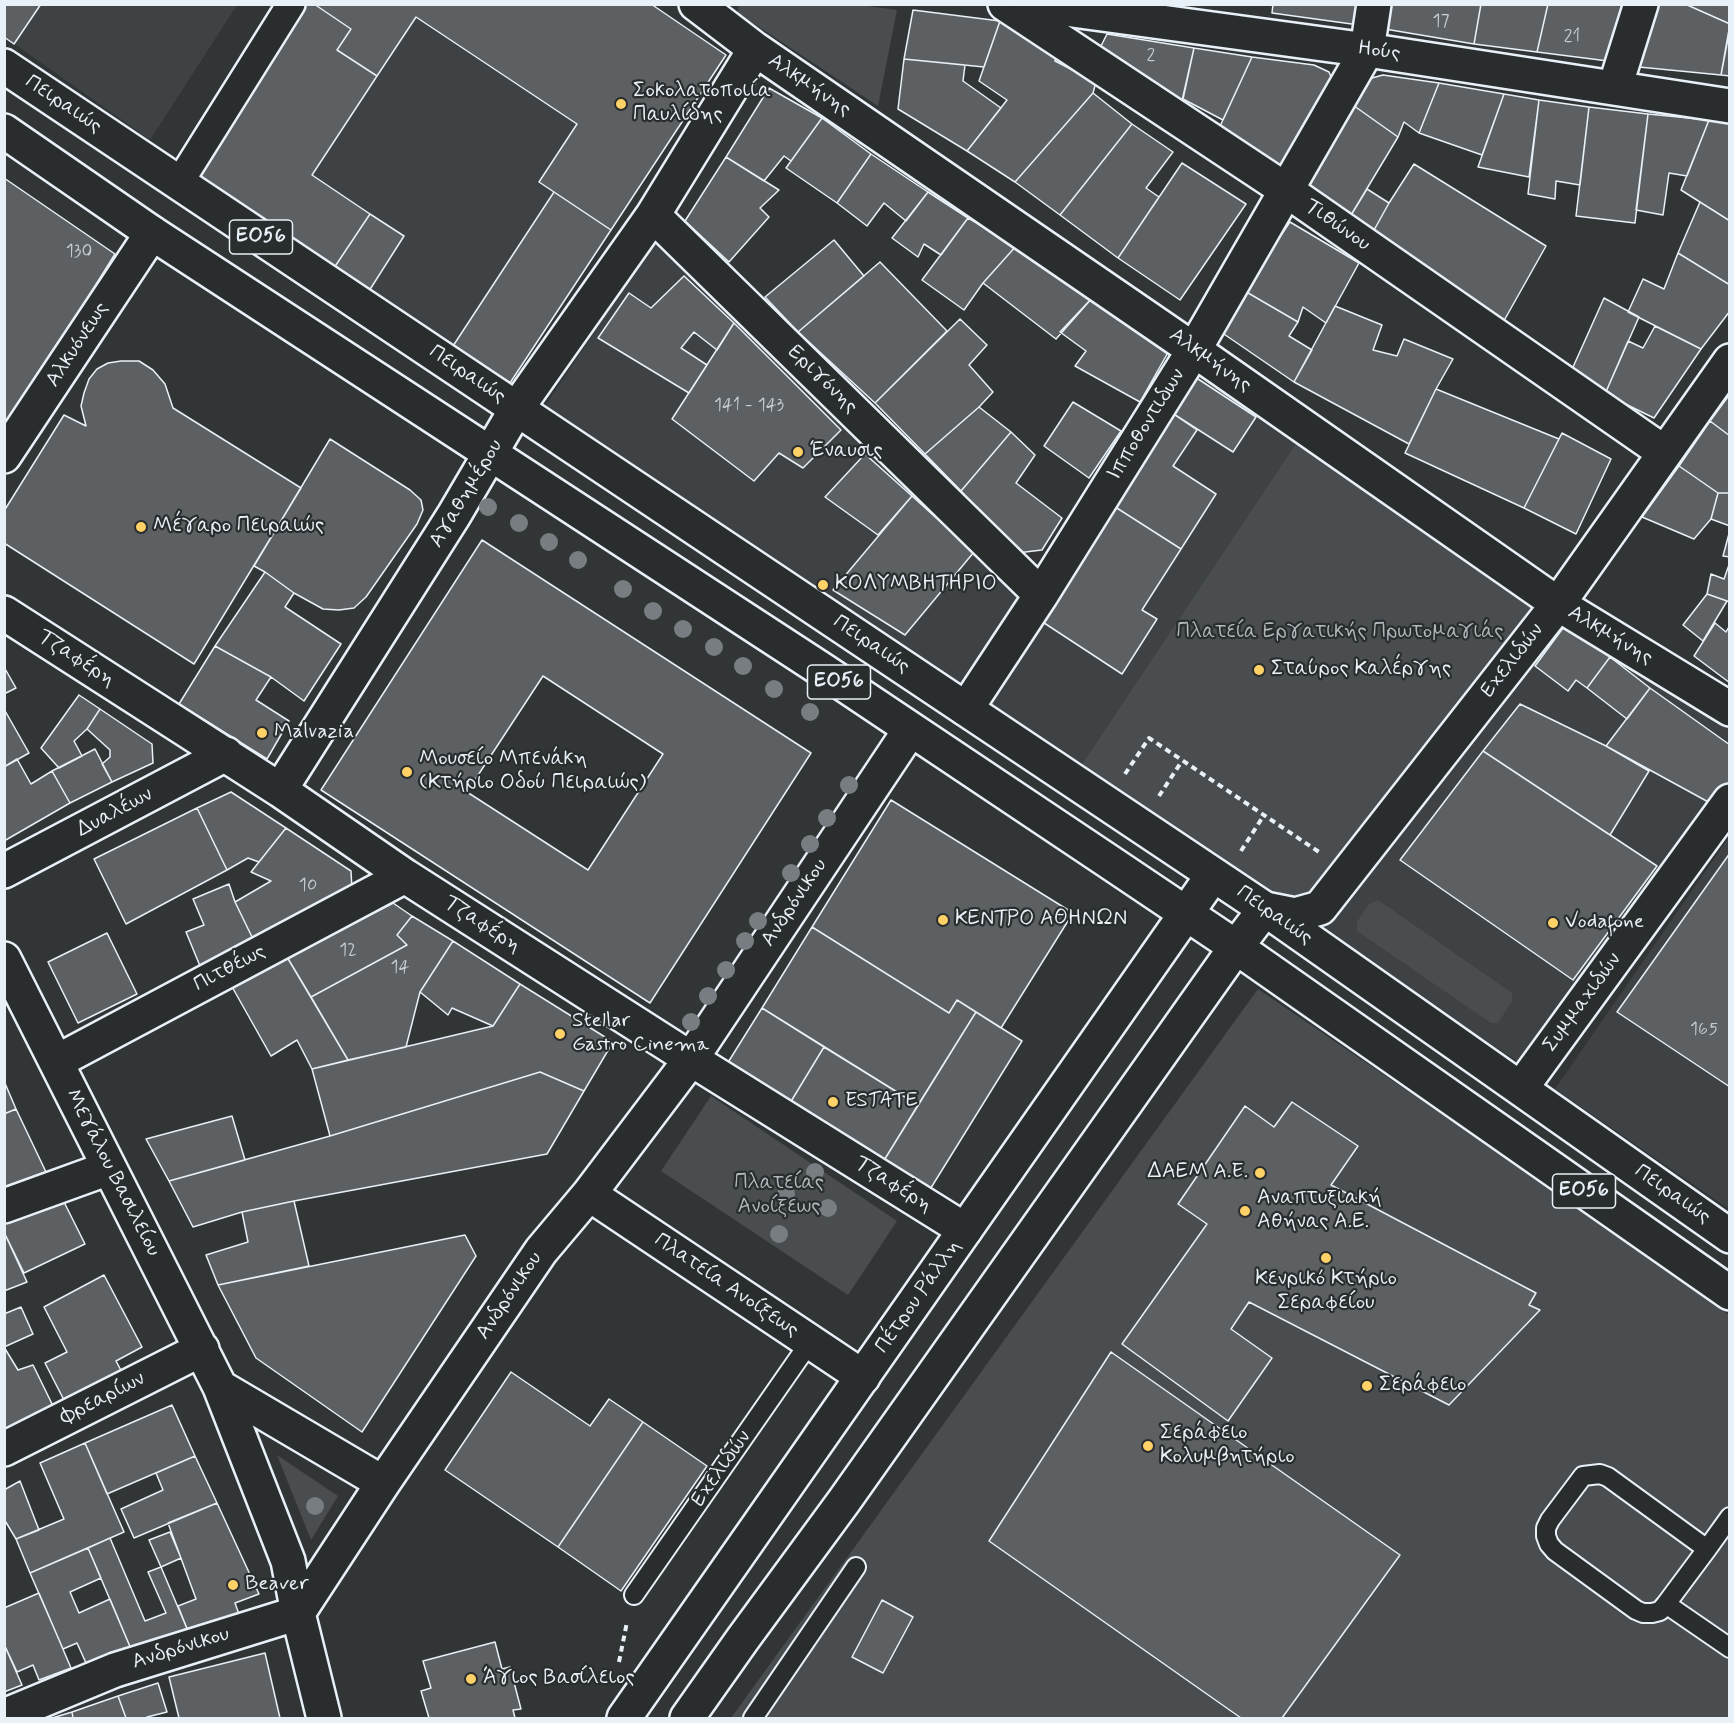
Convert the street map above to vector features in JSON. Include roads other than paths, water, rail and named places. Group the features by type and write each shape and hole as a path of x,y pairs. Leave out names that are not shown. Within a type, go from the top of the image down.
{"street":[{"path":"179,183 291,4"},
{"name":"Αλκμήνης","path":"696,4 755,49 1194,350 1558,604 1730,709"},
{"name":"Τιθώνου","path":"1005,4 1286,190 1665,453"},
{"name":"Ηούς","path":"1028,4 1367,50 1730,106"},
{"name":"Ιπποθοντιδων","path":"966,709 1041,595 1194,350 1367,50 1374,4"},
{"path":"1615,87 1641,4"},
{"name":"Αγαθημέρου","path":"280,790 492,454 517,408 653,215 755,49"},
{"name":"Πειραιώς","path":"4,66 1265,909 1730,1236"},
{"name":"ΕΟ56","path":"4,131 152,233 824,671 1236,947 1730,1293"},
{"name":"Εριγόνης","path":"653,215 1041,595"},
{"name":"Αλκυόνεως","path":"4,456 152,233"},
{"name":"Εχελιδών","path":"1265,909 1295,915 1320,908 1558,604 1730,361"},
{"name":"Τζαφέρη","path":"4,613 226,754 405,876 691,1059 965,1230"},
{"name":"Ανδρόνικου","path":"4,1716 115,1670 298,1613 541,1251 589,1194 691,1059 910,730"},
{"name":"Δυαλέων","path":"4,871 226,754"},
{"name":"Συμμαχιδών","path":"1521,1088 1730,801"},
{"name":"Πέτρου Ράλλη","path":"624,1719 1213,875"},
{"name":"Πιτθέως","path":"56,1062 405,876"},
{"path":"696,1707 1265,909"},
{"name":"Μεγάλου Βασιλείου","path":"4,959 220,1387 288,1561 298,1613 324,1719"},
{"path":"4,1206 109,1168"},
{"name":"Πλατεία Ανοίξεως","path":"589,1194 863,1377"},
{"name":"Φρεαρίων","path":"4,1449 202,1349"},
{"path":"220,1387 383,1484"}],"lane":[{"name":"Εχελιδών","path":"634,1595 810,1342"},
{"path":"1718,1542 1600,1474 1583,1476 1546,1528 1549,1544 1555,1551 1636,1610 1652,1613 1660,1611 1666,1605 1718,1542 1730,1517"},
{"path":"753,1719 856,1567"},
{"path":"1666,1605 1730,1648"}],"place":[{"name":"Σοκολατοποιία Παυλίδης","path":"621,104"},
{"name":"Έναυσις","path":"798,452"},
{"name":"Μέγαρο Πειραιώς","path":"141,527"},
{"name":"ΚΟΛΥΜΒΗΤΗΡΙΟ","path":"823,585"},
{"name":"Σταύρος Καλέργης","path":"1259,670"},
{"name":"Malvazia","path":"262,733"},
{"name":"Μουσείο Μπενάκη (Κτήριο Οδού Πειραιώς)","path":"407,772"},
{"name":"ΚΕΝΤΡΟ ΑΘΗΝΩΝ","path":"943,920"},
{"name":"Vodafone","path":"1553,923"},
{"name":"Stellar Gastro Cinema","path":"560,1034"},
{"name":"ESTATE","path":"833,1102"},
{"name":"ΔΑΕΜ A.E.","path":"1260,1173"},
{"name":"Αναπτυξιακή Αθήνας Α.Ε.","path":"1245,1211"},
{"name":"Κενρικό Κτήριο Σεραφείου","path":"1326,1258"},
{"name":"Σεράφειο","path":"1367,1386"},
{"name":"Σεράφειο Κολυμβητήριο","path":"1148,1446"},
{"name":"Beaver","path":"233,1585"},
{"name":"Άγιος Βασίλειος","path":"471,1679"}],"park label":[{"name":"Πλατεία Εργατικής Πρωτομαγιάς","path":"1340,633"},
{"name":"Πλατείας Ανοίξεως","path":"779,1196"}]}
